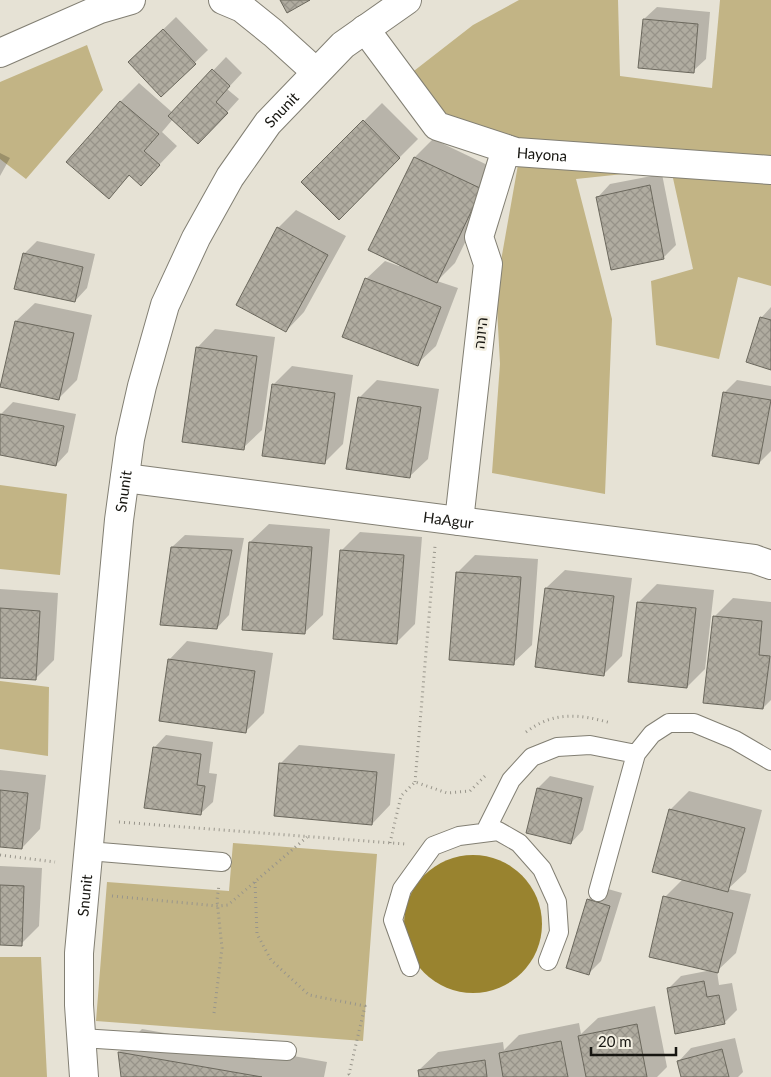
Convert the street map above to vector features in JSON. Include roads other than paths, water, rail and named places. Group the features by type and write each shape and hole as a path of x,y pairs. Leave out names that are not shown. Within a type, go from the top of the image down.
{"street":[{"path":"0,53 100,8 132,0"},
{"path":"223,0 242,8 316,72"},
{"name":"Snunit","path":"84,1077 79,1005 80,953 118,520 130,439 142,386 165,305 196,238 230,176 268,123 343,45 408,0"},
{"name":"Hayona","path":"365,29 437,126 516,152 771,170"},
{"name":"היונה","path":"448,520 488,264 479,237 506,149"},
{"name":"HaAgur","path":"124,478 754,559 771,565"}],"lane":[{"path":"598,892 636,754 652,734 669,723 694,723 735,740 771,761"},
{"path":"485,832 511,780 532,758 557,746 590,745 636,754"},
{"path":"410,967 393,920 402,889 433,846 459,836 498,831 519,843 542,869 557,902 559,932 548,961"},
{"path":"88,851 222,862"},
{"path":"81,1038 287,1051"}]}
